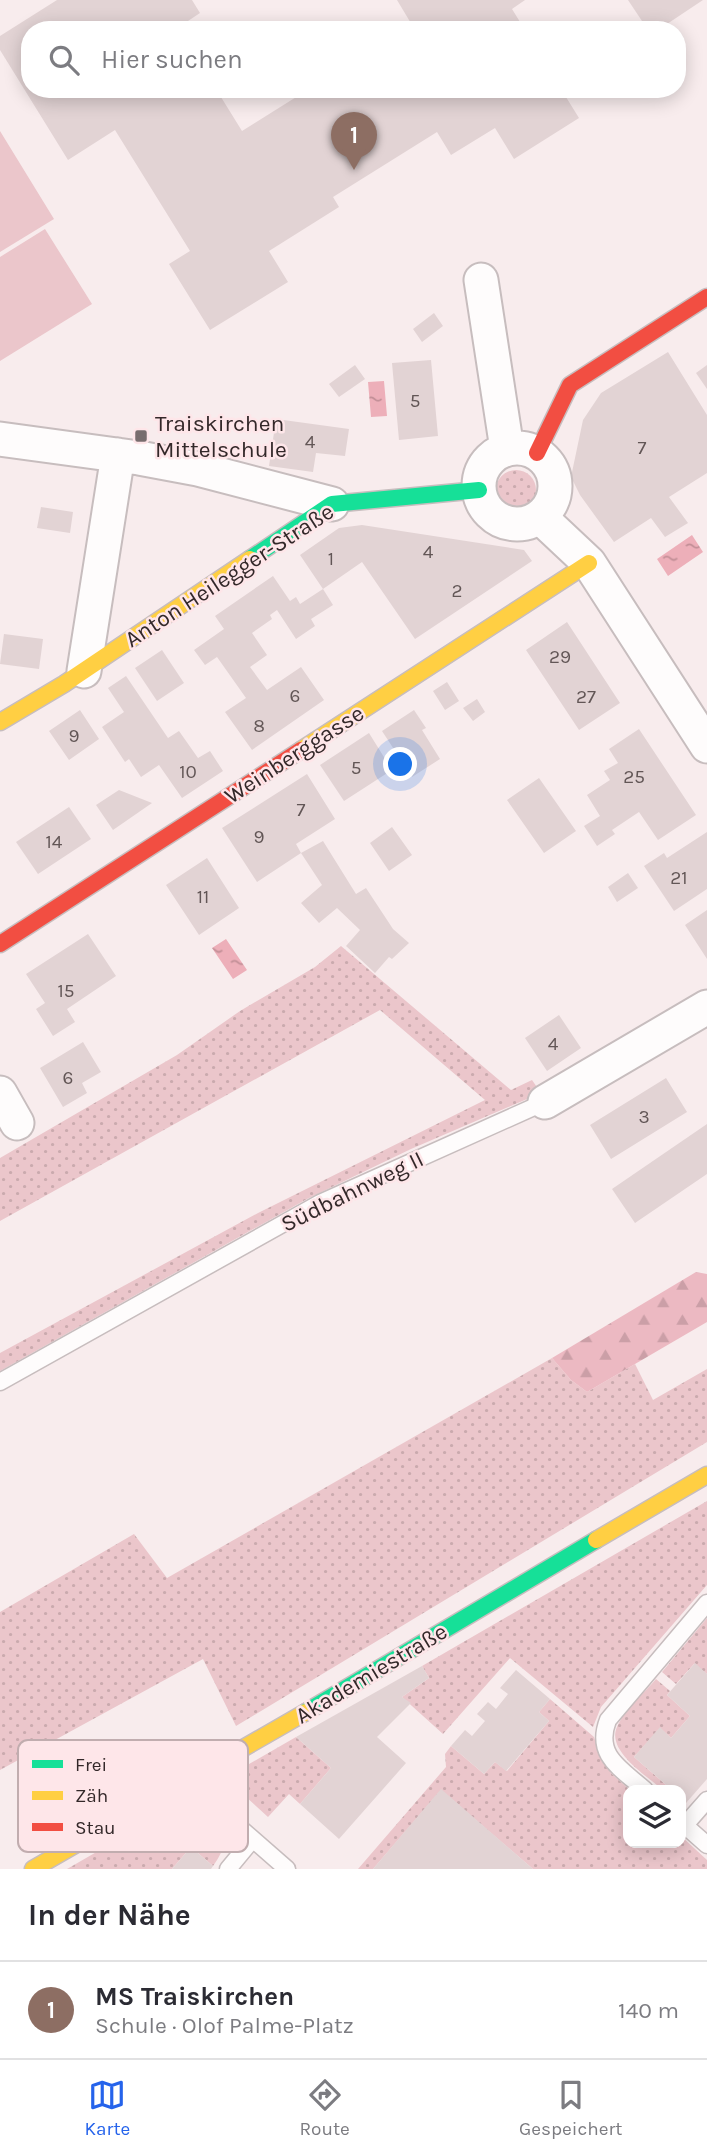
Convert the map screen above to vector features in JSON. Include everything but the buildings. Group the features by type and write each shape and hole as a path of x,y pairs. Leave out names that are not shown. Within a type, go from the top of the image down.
{"street":[{"path":"481,280 522,451"},
{"path":"522,451 570,385 707,297"},
{"path":"0,439 198,469 332,503"},
{"path":"522,451 547,461 556,484 549,508 540,517 515,525 502,522 490,514 479,490 482,469 497,453 522,451"},
{"path":"84,671 118,455"},
{"name":"Anton Heilegger-Straße","path":"0,722 84,671 332,503 479,490"},
{"path":"540,517 589,563 707,746"},
{"name":"Weinberggasse","path":"0,944 589,563"},
{"name":"Südbahnweg II","path":"545,1102 707,1007"},
{"path":"0,1093 17,1123"},
{"name":"Akademiestraße","path":"248,1746 707,1475"},
{"name":"Akademiestraße","path":"33,1869 63,1852"}],"lane":[{"name":"Südbahnweg II","path":"0,1382 320,1203 545,1102"},
{"path":"639,1785 610,1759 604,1749 602,1734 608,1720 707,1603"},
{"path":"686,1820 707,1800"},
{"path":"686,1826 707,1845"},
{"path":"248,1836 287,1869"},
{"path":"248,1845 252,1840"},
{"path":"228,1869 242,1852"}],"shaded area":[{"path":"0,131 54,219 0,252"},
{"path":"45,229 92,304 0,361 0,257"},
{"path":"516,470 524,471 530,476 535,482 535,498 530,504 524,509 516,510 508,509 502,504 497,498 496,490 497,482 502,476 508,471"},
{"path":"341,946 511,1090 532,1080 541,1093 411,1149 307,1199 0,1371 0,1353 258,1213 485,1100 380,1010 0,1221 0,1158 177,1055 240,1011 315,967"},
{"path":"552,1358 571,1380 587,1392 635,1364 653,1400 707,1369 707,1442 236,1726 203,1659 55,1740 18,1740 18,1760 0,1770 0,1612 134,1534 167,1578"},
{"path":"707,1501 707,1585 601,1707 593,1727 510,1658 443,1734 402,1697 429,1678 422,1666"},
{"path":"707,1618 707,1674 694,1664 676,1684 662,1672"},
{"path":"656,1679 670,1691 667,1695 690,1716 671,1738 660,1728 634,1757 666,1785 657,1785 630,1762 617,1745 617,1727"},
{"path":"550,1699 594,1737 602,1761 624,1785 623,1848 686,1848 686,1841 707,1860 707,1869 533,1869 441,1790 373,1869 358,1869 446,1767 445,1754 451,1746 484,1774 495,1762 507,1771 549,1721 539,1712"},
{"path":"296,1737 331,1768 300,1804 289,1794 268,1817 248,1799 248,1765"},
{"path":"96,1852 187,1852 172,1869 67,1869"},
{"path":"197,1852 221,1852 213,1866"}],"green space":[{"path":"696,1272 707,1274 707,1322 587,1392 571,1380 552,1358"}],"water":[{"path":"384,381 387,416 371,417 368,382"},
{"path":"692,535 703,552 668,576 657,559"},
{"path":"226,939 247,970 233,979 212,948"}],"traffic: fast":[{"path":"250,559 332,504 479,490"},
{"path":"306,1712 596,1540"}],"traffic: slow":[{"path":"0,722 64,684 250,559"},
{"path":"301,750 589,563"},
{"path":"596,1540 707,1475"},
{"path":"248,1745 306,1712"},
{"path":"33,1869 63,1852"}],"traffic: jam":[{"path":"537,453 570,385 707,297"},
{"path":"0,944 301,750"}],"place":[{"name":"MS Traiskirchen","path":"354,170"},
{"name":"Traiskirchen Mittelschule","path":"141,436"}]}
